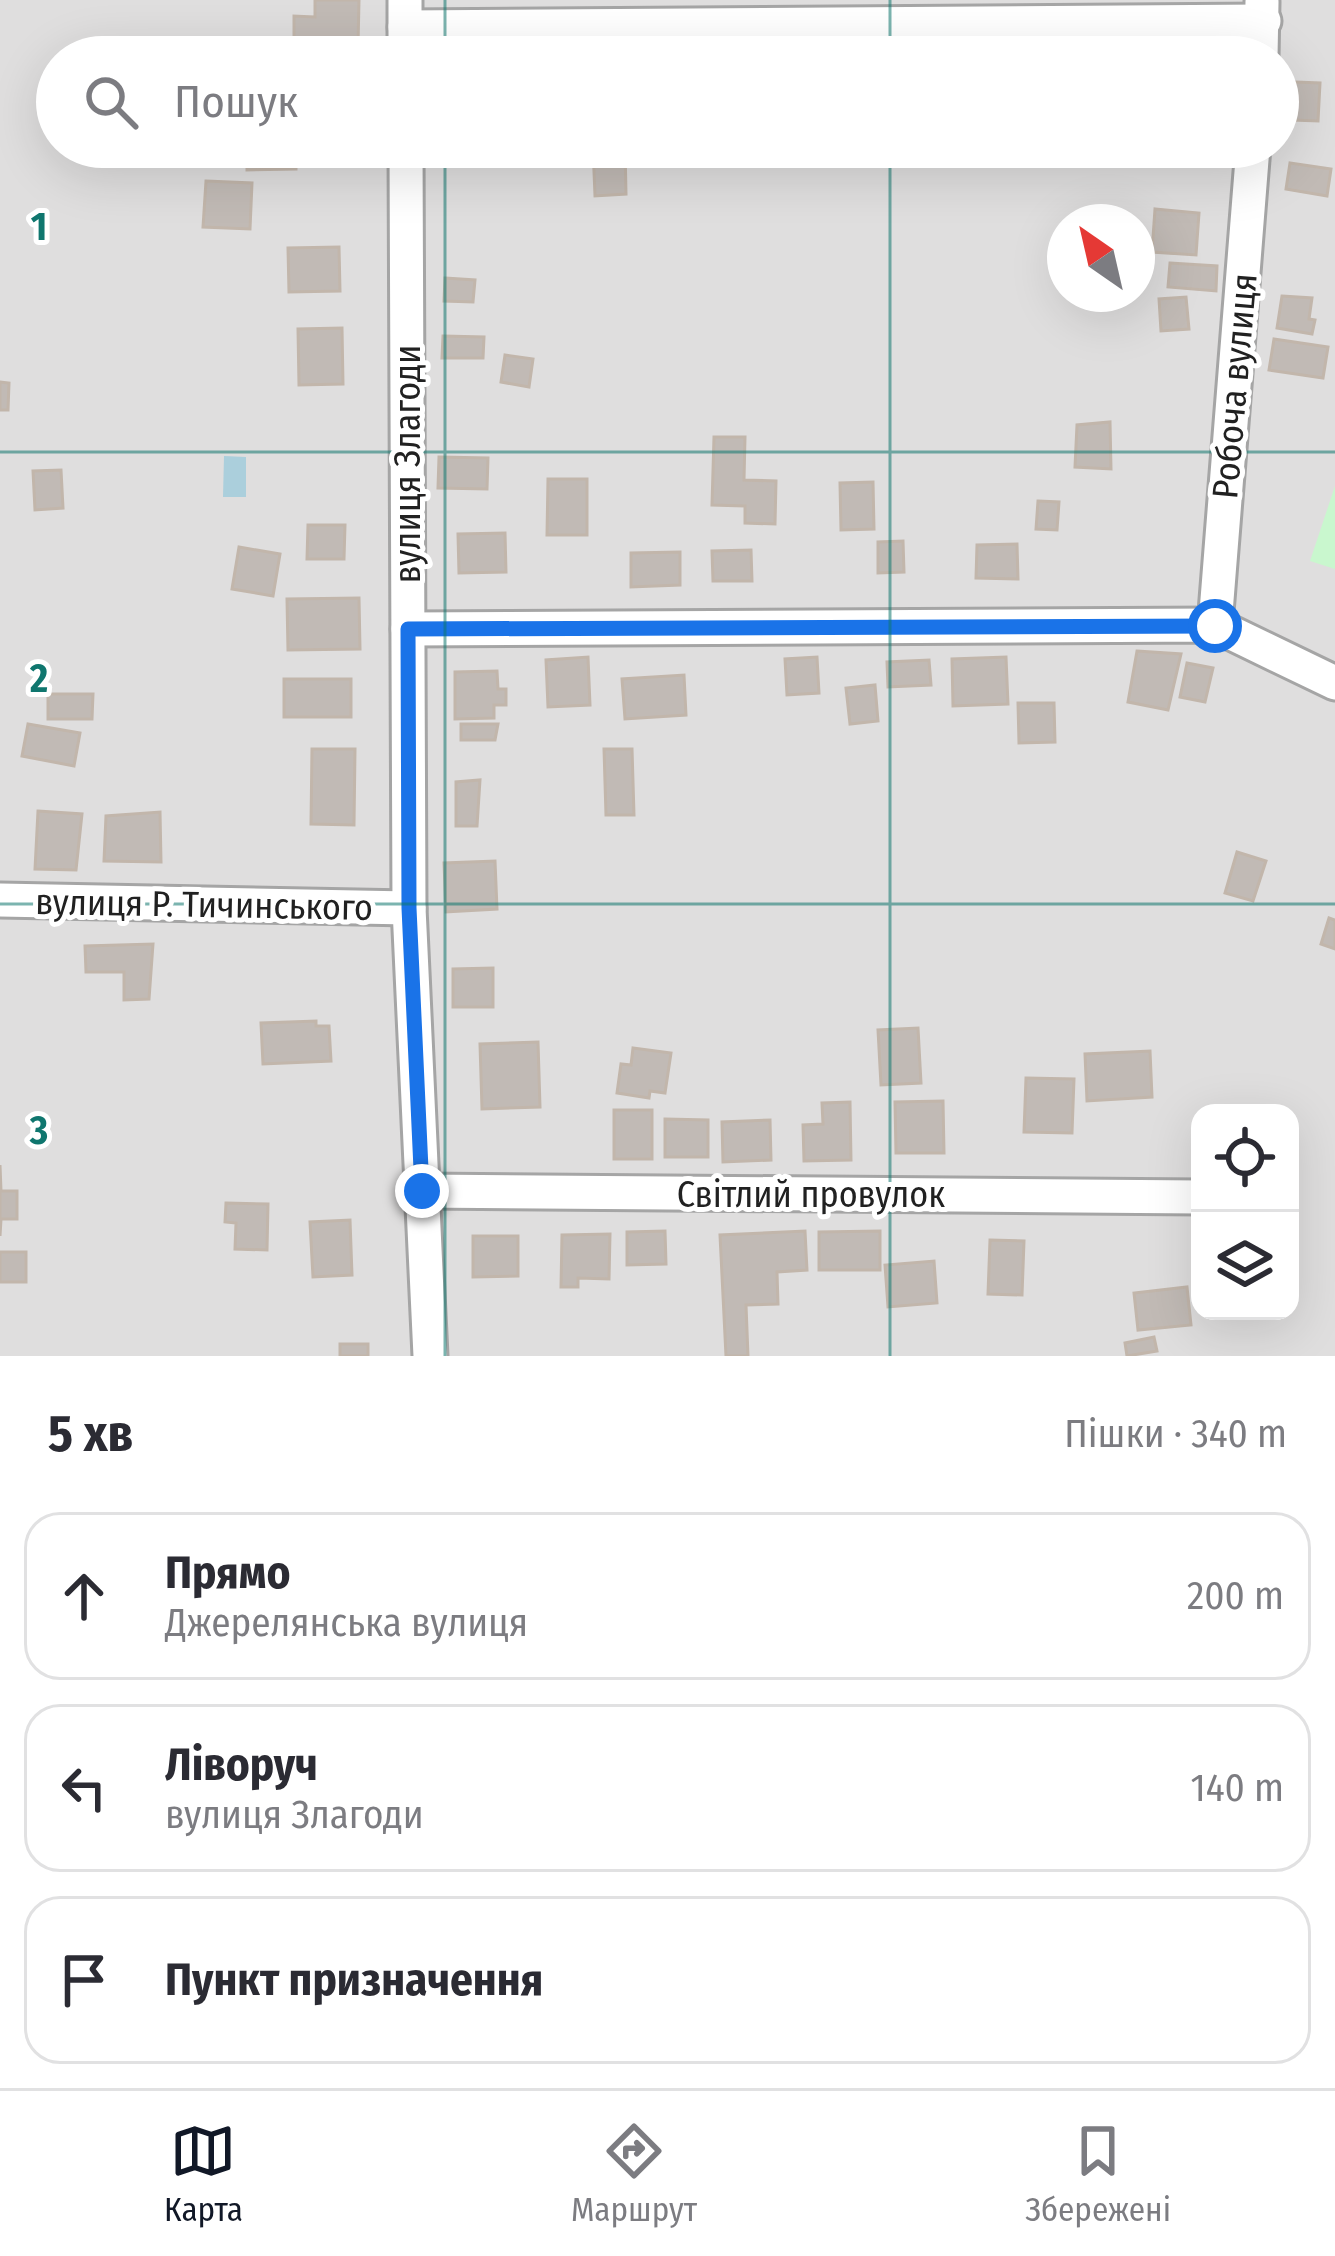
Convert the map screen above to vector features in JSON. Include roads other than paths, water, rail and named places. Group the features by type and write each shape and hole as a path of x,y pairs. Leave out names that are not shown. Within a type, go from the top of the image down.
{"street":[{"path":"405,28 1263,11"},
{"name":"вулиця Злагоди","path":"406,168 409,908 430,1356"},
{"name":"Робоча вулиця","path":"1215,626 1251,168"},
{"path":"408,629 1215,626 1335,683"},
{"name":"вулиця Р. Тичинського","path":"0,900 409,908"},
{"name":"Світлий провулок","path":"422,1191 1191,1197"}],"water":[{"path":"224,456 246,457 246,497 223,497"}]}
